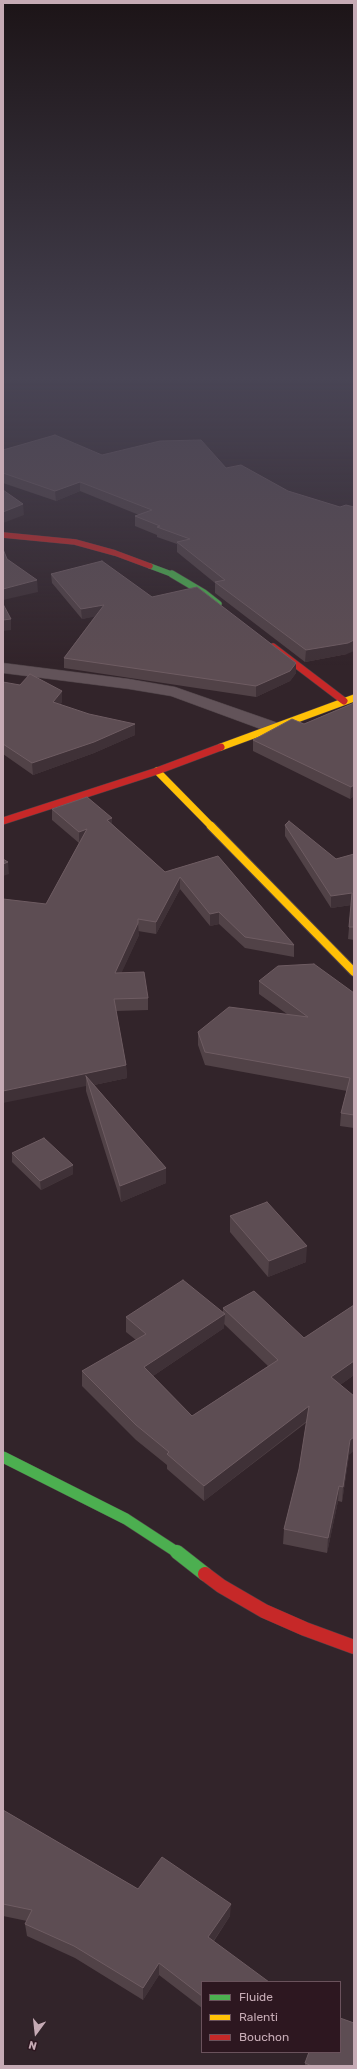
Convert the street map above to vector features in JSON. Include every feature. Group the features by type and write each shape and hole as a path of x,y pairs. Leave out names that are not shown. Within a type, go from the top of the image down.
{"street":[{"path":"3,535 75,542 115,553 168,572 204,593 228,612"},
{"path":"264,640 344,701"},
{"path":"3,668 129,684 175,692 272,727"},
{"path":"3,821 157,771 272,727 354,698"},
{"path":"157,771 354,972"},
{"path":"3,1457 126,1520 168,1546 221,1586 264,1610 305,1629 354,1647"}],"building":[{"path":"5,474 256,474 288,491 340,507 346,505 354,507 354,640 348,643 306,650 215,582 225,580 177,542 190,539 157,527 160,526 135,516 152,510 80,482 55,491"},
{"path":"3,490 23,504 3,512"},
{"path":"3,549 7,559 37,580 3,589"},
{"path":"102,561 152,597 197,587 296,663 290,671 256,686 64,658 104,605 81,609 51,574"},
{"path":"3,604 11,619 3,620"},
{"path":"30,674 62,691 53,702 89,714 135,724 94,742 32,763 3,744 3,682 20,685"},
{"path":"354,703 354,785 351,787 253,740 292,719 304,724"},
{"path":"87,797 112,818 107,820 165,872 218,856 294,945 245,937 219,912 210,914 180,877 156,922 138,919 138,923 115,973 144,972 148,998 114,999 126,1065 3,1091 3,899 46,904 87,829 79,832 52,809"},
{"path":"289,821 336,859 354,854 354,927 349,927 352,893 331,896 285,825"},
{"path":"3,859 8,862 3,864"},
{"path":"314,964 354,993 354,1115 341,1113 350,1078 205,1052 198,1032 229,1007 308,1017 259,981 278,966"},
{"path":"86,1076 166,1168 120,1186"},
{"path":"44,1138 73,1165 40,1181 12,1153"},
{"path":"267,1202 307,1246 269,1261 230,1216"},
{"path":"183,1280 225,1314 144,1367 192,1416 278,1360 223,1308 254,1291 304,1338 354,1305 354,1361 331,1377 354,1396 354,1437 350,1440 343,1487 339,1486 328,1538 284,1529 299,1469 309,1406 204,1486 167,1454 169,1452 136,1425 82,1371 146,1334 126,1317"},
{"path":"3,1810 138,1889 162,1857 231,1904 208,1937 268,1981 201,1981 201,1995 159,1963 143,1988 74,1946 25,1924 32,1910 3,1904"},
{"path":"341,2018 354,2023 354,2066 312,2066 305,2063 309,2053 341,2053"}],"traffic: fast":[{"path":"150,566 168,572 204,593 218,604"},
{"path":"3,1457 126,1519 168,1546 205,1574"}],"traffic: slow":[{"path":"221,747 354,698"},
{"path":"157,771 354,972"}],"traffic: jam":[{"path":"3,535 75,542 115,553 150,566"},
{"path":"273,647 344,701"},
{"path":"3,821 157,771 221,747"},
{"path":"205,1574 221,1586 264,1611 305,1629 354,1647"}]}
